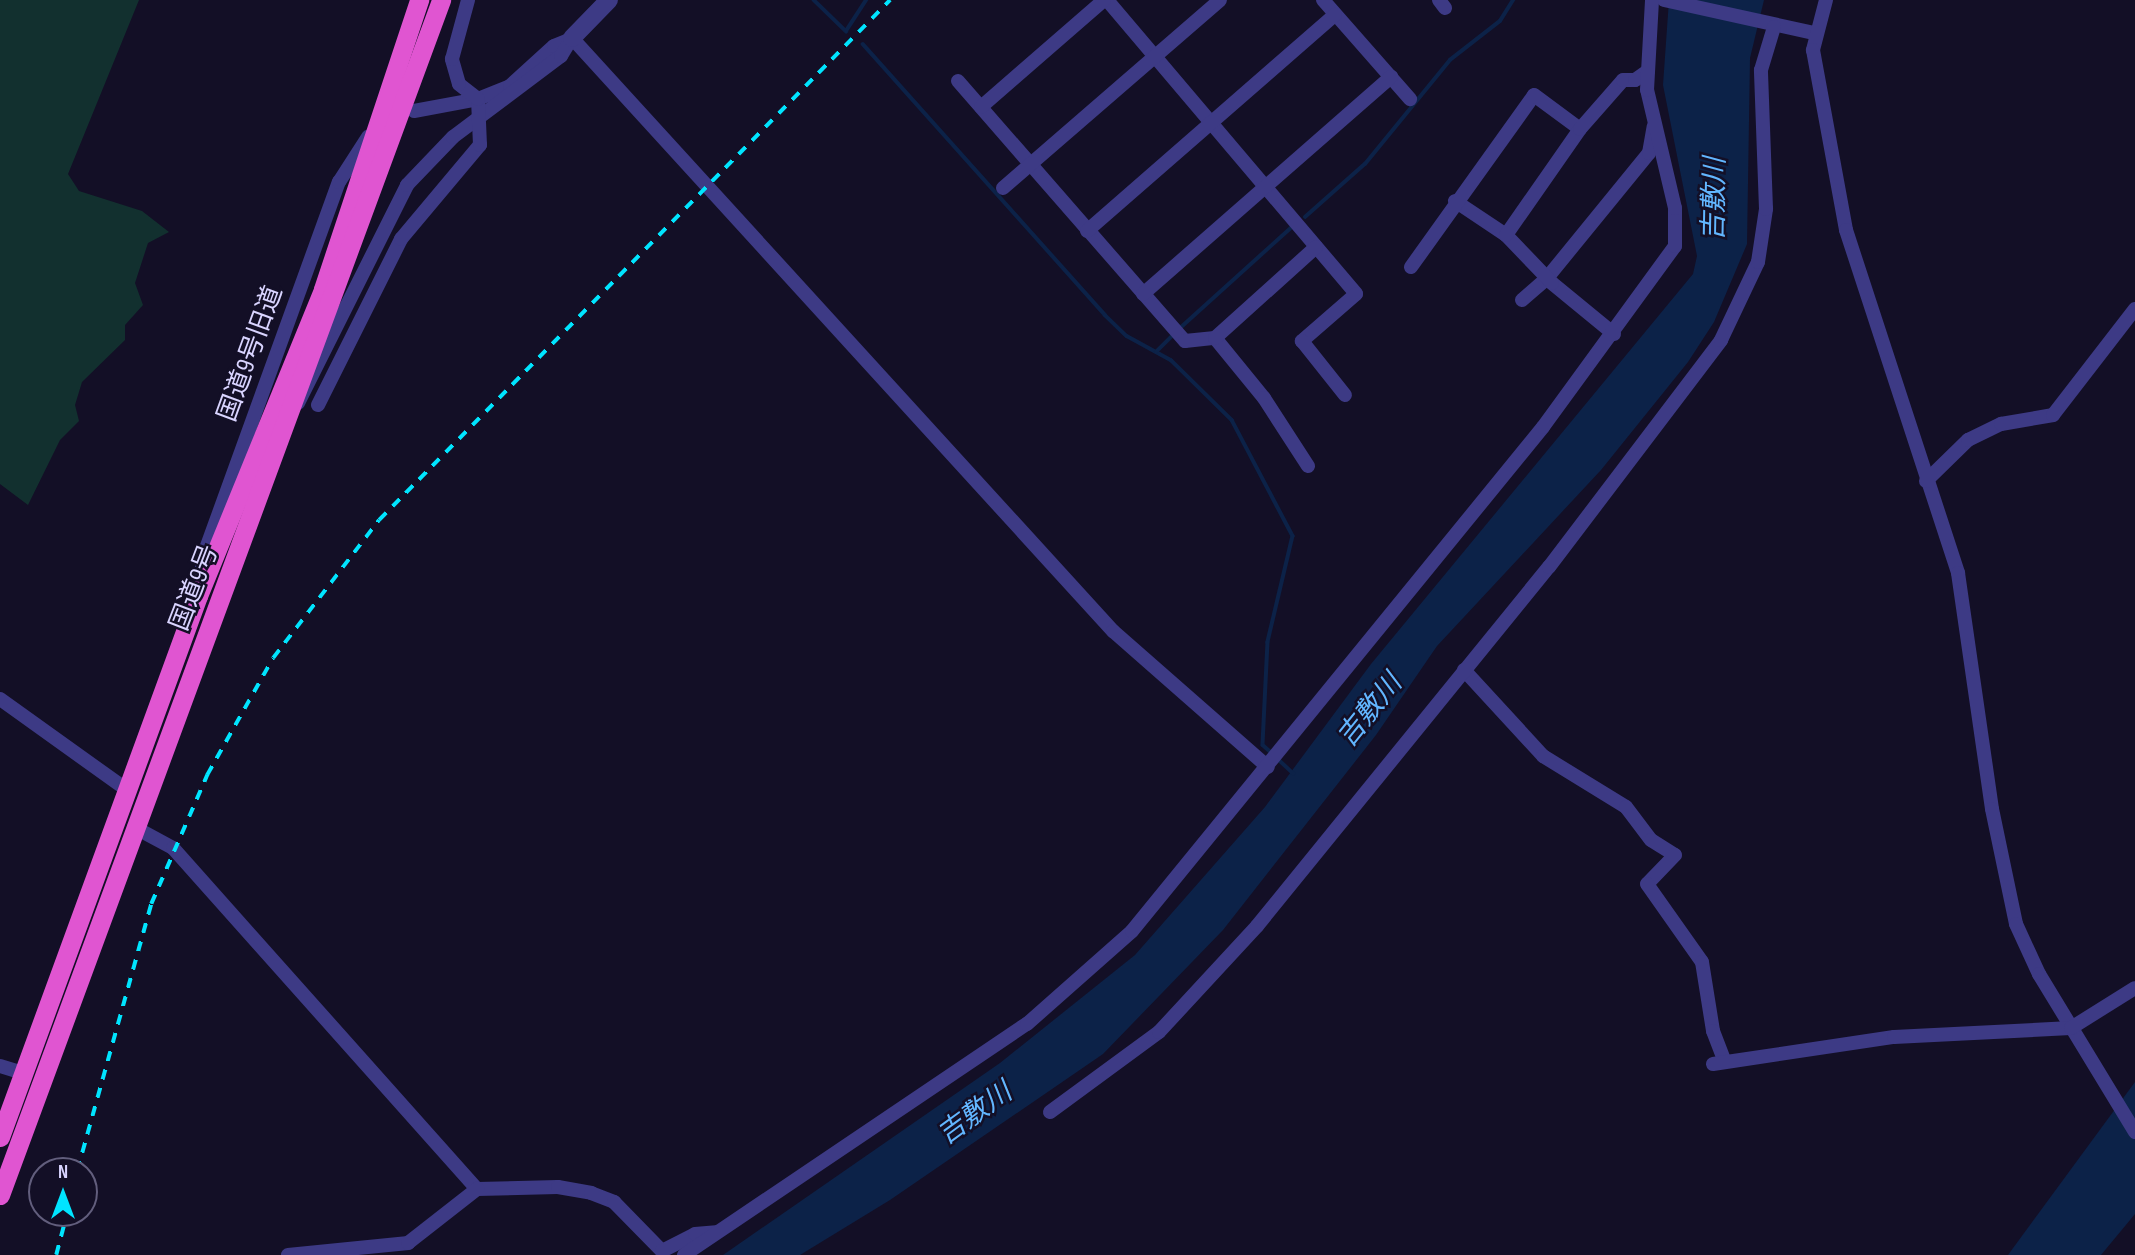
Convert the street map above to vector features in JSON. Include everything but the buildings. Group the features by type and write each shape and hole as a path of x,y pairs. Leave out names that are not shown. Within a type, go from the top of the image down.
{"highway":[{"name":"国道9号","path":"0,1137 198,596 323,289 419,0"},
{"name":"国道9号","path":"0,1195 134,827 292,411 441,0"}],"street":[{"path":"318,405 401,239 480,145 478,99 459,84 452,59 468,0"},
{"path":"292,411 329,349 392,207 434,154 481,121 561,56 572,38 610,0"},
{"path":"981,107 1105,0 1157,54 1356,294 1302,341 1345,396"},
{"path":"1003,188 1220,0"},
{"path":"1323,0 1410,99"},
{"path":"684,1255 1027,1024 1132,931 1283,748 1615,334 1675,246 1675,208 1655,121 1648,71 1652,0"},
{"path":"1664,0 1774,27 1814,33"},
{"path":"1826,0 1814,33 1815,66 1846,230 1958,573 1992,809 2016,924 2075,1034 2135,1132"},
{"path":"1087,230 1335,15"},
{"path":"1050,1112 1167,1022 1257,926 1549,567 1738,310 1758,262 1766,209 1761,70 1774,27"},
{"path":"414,111 478,99 510,86 554,46 572,38"},
{"path":"572,38 1113,631 1269,765"},
{"path":"1506,235 1580,130 1623,80 1635,80 1648,71"},
{"path":"1143,293 1391,77"},
{"path":"958,81 1185,341 1215,338 1316,247"},
{"path":"1410,267 1534,95 1580,130"},
{"path":"1522,300 1547,278 1649,153 1655,121"},
{"name":"国道9号旧道","path":"198,596 203,557 339,182 368,137"},
{"path":"1455,201 1506,235 1547,278 1615,334"},
{"path":"1926,481 1968,440 2001,424 2053,415 2135,309"},
{"path":"1215,338 1264,398 1308,466"},
{"path":"1464,670 1543,756 1626,807 1651,840 1675,855 1647,884 1702,962 1719,1063 1894,1037 2075,1034 2135,988"},
{"path":"0,699 127,790"},
{"path":"134,827 173,848 477,1189"},
{"path":"0,1066 23,1073"},
{"path":"288,1255 408,1243 477,1189 558,1187 591,1193 614,1202 662,1251 695,1234 717,1233"}],"green space":[{"path":"0,0 139,0 68,174 79,191 142,211 169,232 148,243 135,283 143,305 125,325 125,340 82,382 75,405 79,421 60,440 28,505 0,484"}],"water":[{"name":"吉敷川","path":"1669,0 1764,0 1750,58 1747,244 1714,322 1688,362 1601,470 1437,646 1376,735 1223,930 1103,1054 890,1200 800,1255 723,1255 1000,1063 1135,955 1265,807 1371,664 1693,274 1697,256 1663,85"},
{"path":"2135,1082 2135,1214 2101,1255 2008,1255"}],"waterway":[{"path":"814,0 846,31 866,0"},
{"path":"1305,217 1365,164 1450,60 1500,21 1513,0"},
{"path":"863,44 1105,315 1127,336 1171,360 1232,420 1293,536 1268,642 1263,745 1272,753"},
{"path":"1179,329 1292,227"},
{"path":"1156,352 1172,336"},
{"path":"1278,759 1293,773"}],"railway":[{"path":"81,1157 151,904 207,775 273,658 379,520 890,0"},
{"path":"56,1255 63,1227"}]}
